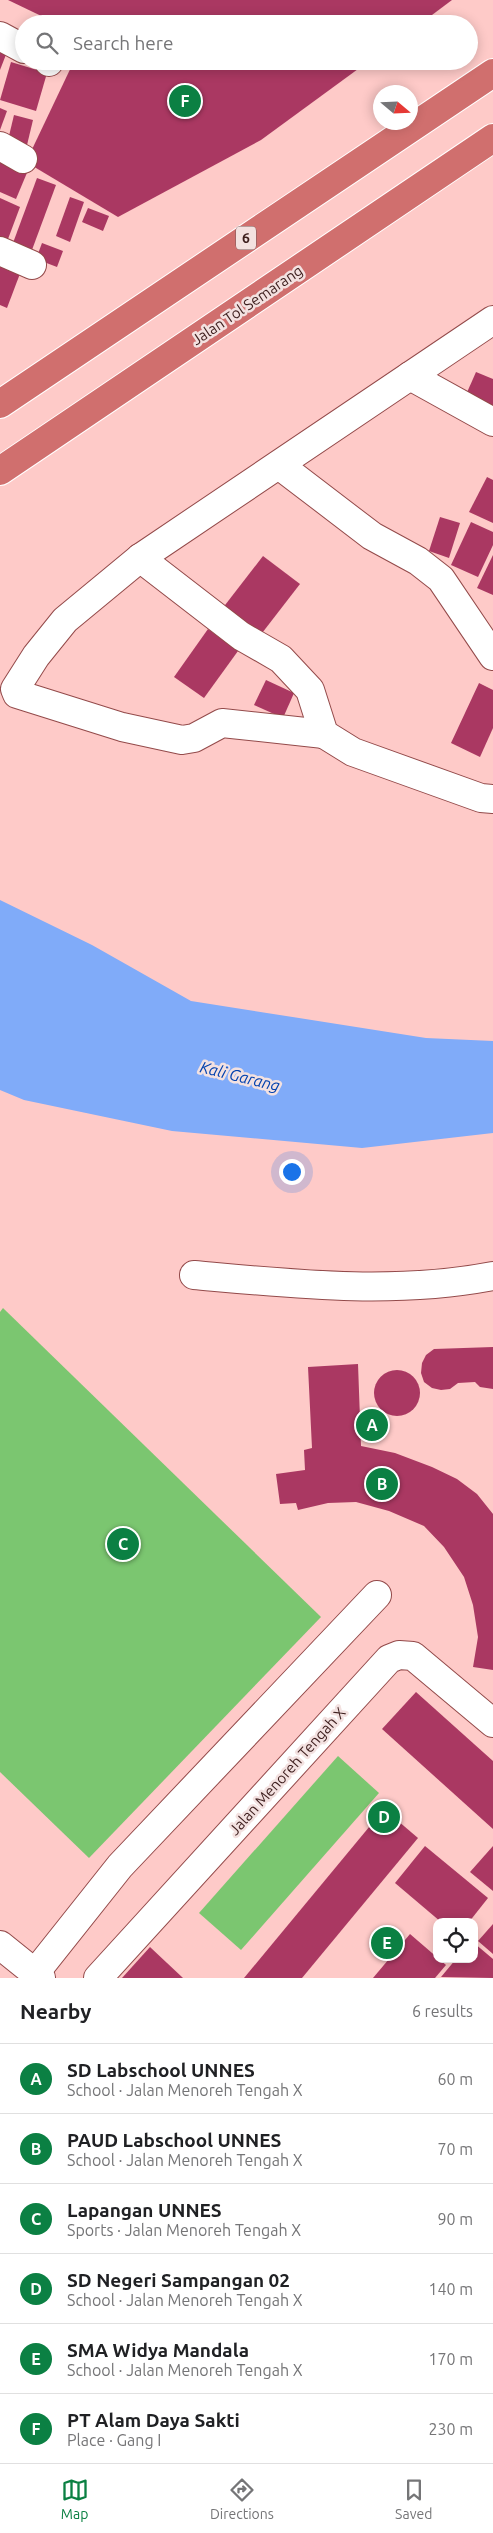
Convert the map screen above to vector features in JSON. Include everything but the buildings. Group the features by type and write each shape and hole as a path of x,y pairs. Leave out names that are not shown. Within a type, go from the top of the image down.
{"highway":[{"name":"6","path":"0,404 493,73"},
{"name":"Jalan Tol Semarang","path":"0,471 493,138"}],"street":[{"path":"0,36 15,44"},
{"path":"0,251 32,265"},
{"path":"493,320 140,558 65,620 36,656 15,689 17,694 122,727 182,740 194,738 222,723 324,734 353,752 481,798 493,799"},
{"path":"410,376 493,422"},
{"path":"279,465 372,536 418,561 440,579 493,656"},
{"path":"140,558 241,636 281,659 310,690 324,734"},
{"path":"194,1275 325,1287 389,1286 469,1280 493,1276"},
{"path":"0,1944 38,1975 120,1866 377,1595"},
{"name":"Jalan Menoreh Tengah X","path":"98,1978 389,1659 399,1655 412,1656 493,1723"}],"green space":[{"path":"3,1308 321,1617 89,1858 0,1772 0,1312"},
{"path":"338,1756 379,1793 241,1950 199,1913"}],"water":[{"name":"Kali Garang","path":"0,900 92,945 191,1001 426,1038 493,1041 493,1133 362,1148 172,1131 24,1100 0,1090"}],"place":[{"name":"PT Alam Daya Sakti","path":"185,101"},
{"name":"SD Labschool UNNES","path":"372,1425"},
{"name":"PAUD Labschool UNNES","path":"382,1484"},
{"name":"Lapangan UNNES","path":"123,1544"},
{"name":"SD Negeri Sampangan 02","path":"384,1817"},
{"name":"SMA Widya Mandala","path":"387,1943"}]}
